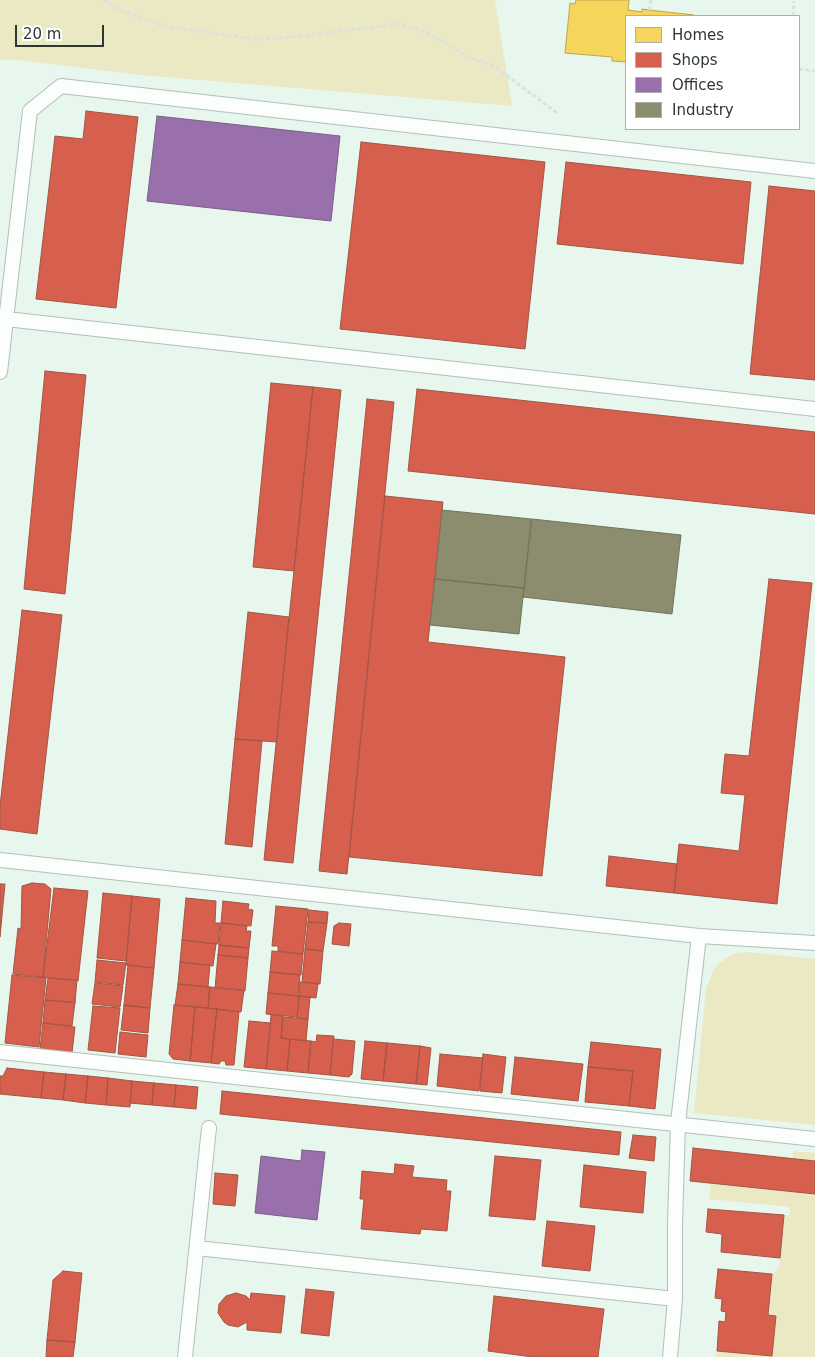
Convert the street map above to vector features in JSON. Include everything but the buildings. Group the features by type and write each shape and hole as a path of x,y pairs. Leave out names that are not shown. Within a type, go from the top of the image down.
{"lane":[{"path":"0,372 30,111 61,86 815,171"},
{"path":"6,319 815,409"},
{"path":"0,860 700,936 815,943"},
{"path":"670,1357 675,1299 678,1123 700,936"},
{"path":"0,1052 815,1139"},
{"path":"186,1357 210,1128"},
{"path":"197,1248 675,1299"}],"path":[{"path":"104,0 120,10 163,26 254,39 292,37 398,24 426,32 465,55 497,68 558,113"},
{"path":"649,10 650,0"},
{"path":"792,15 794,1"},
{"path":"800,69 815,71"}],"green space":[{"path":"0,0 495,0 512,106 140,75 18,60 0,60"},
{"path":"748,952 815,959 815,1125 694,1113 706,989 714,969 721,962 733,954"},
{"path":"793,1151 815,1153 815,1161 793,1158"},
{"path":"711,1184 815,1194 815,1357 716,1357 717,1351 772,1356 768,1315 772,1274 779,1267 784,1215 790,1215 790,1207 709,1199"}]}
